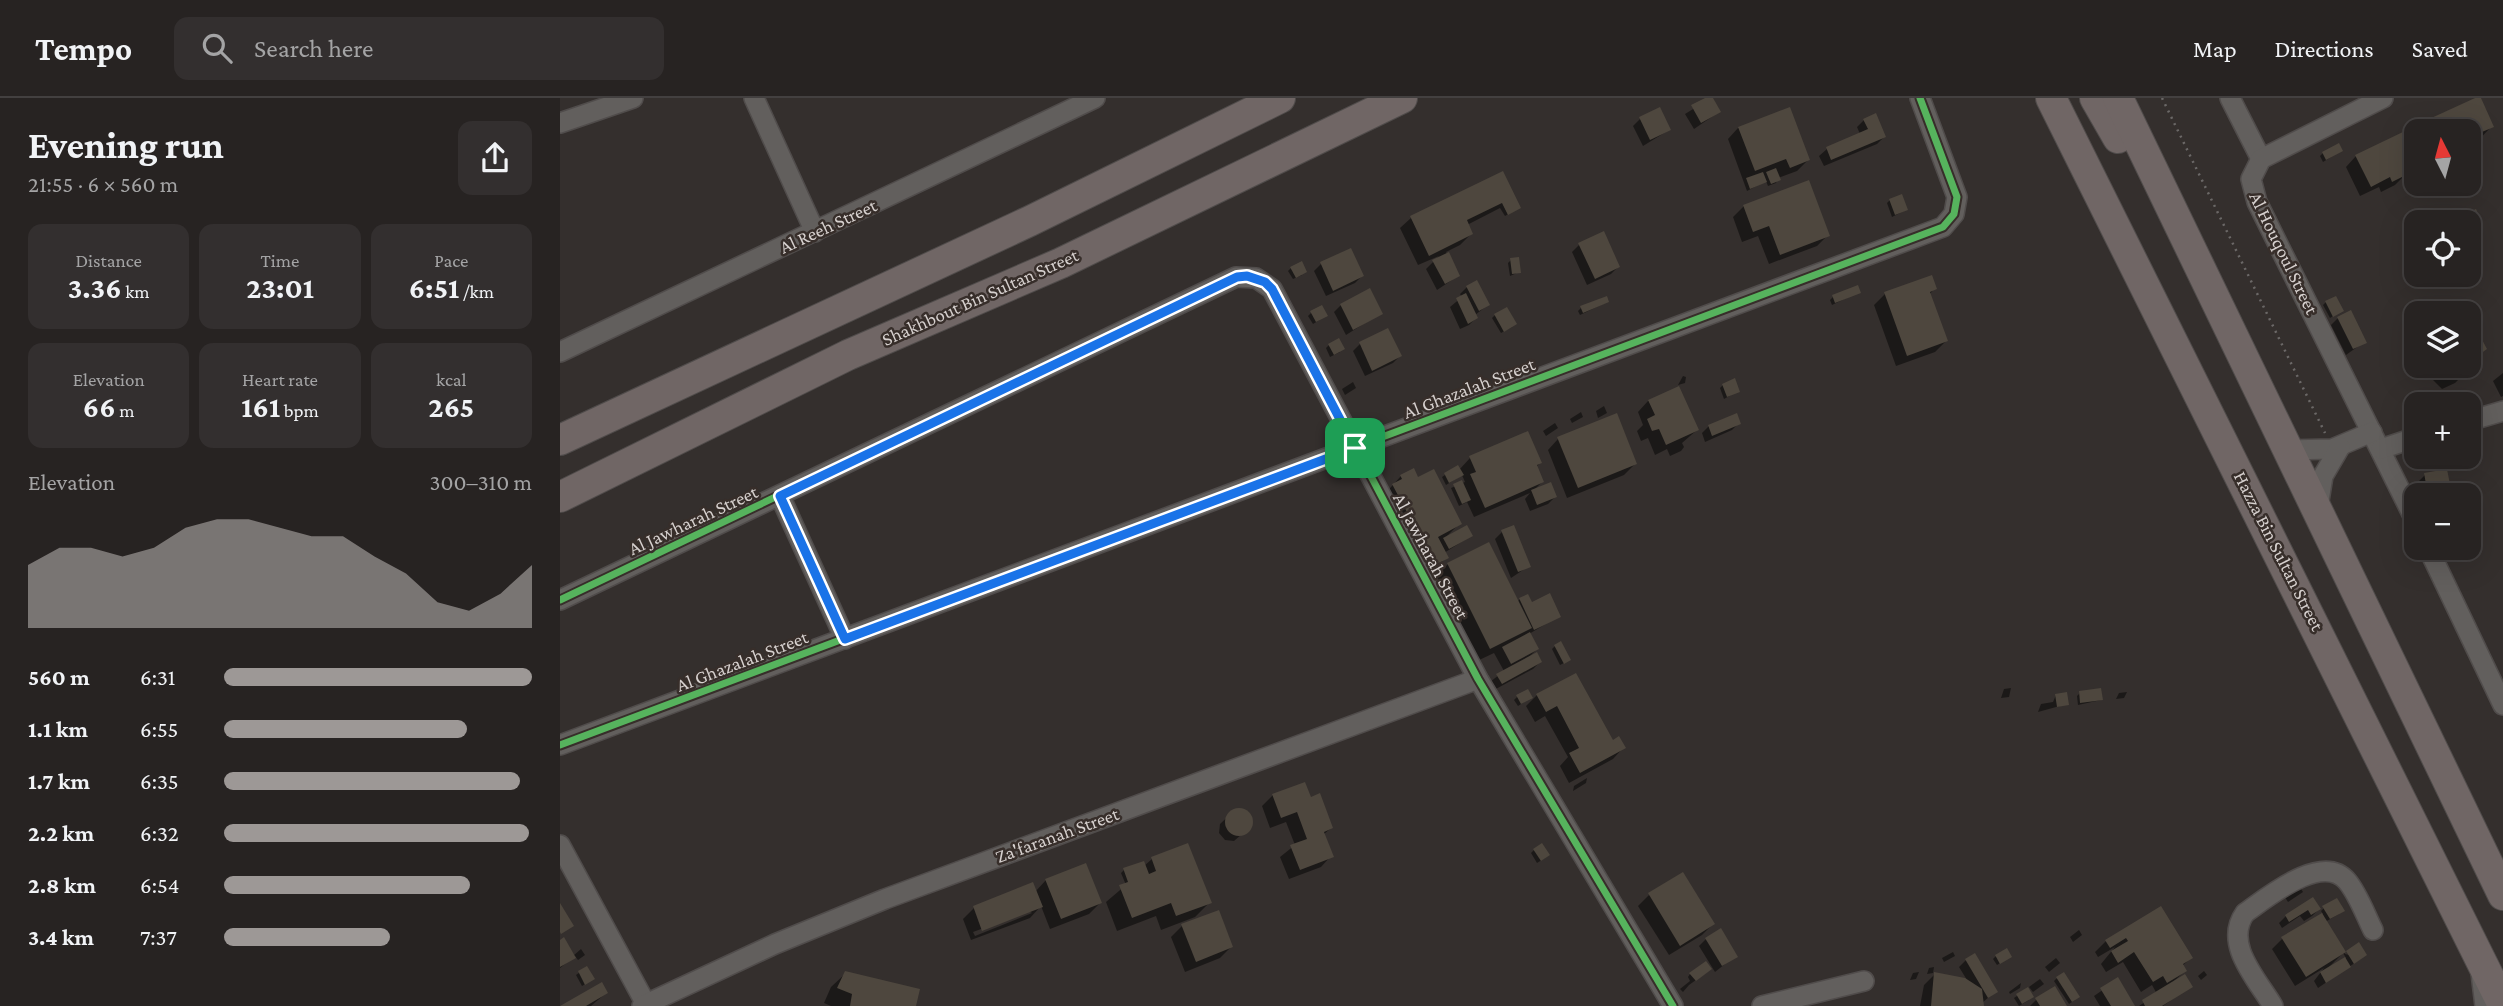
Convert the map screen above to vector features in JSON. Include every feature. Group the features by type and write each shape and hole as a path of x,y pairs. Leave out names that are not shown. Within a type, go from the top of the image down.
{"main road":[{"path":"560,440 1005,233 1280,98"},
{"name":"Shakhbout Bin Sultan Street","path":"560,497 848,355 1061,263 1402,98"},
{"path":"2033,98 2250,532 2269,556 2291,576"},
{"name":"Hazza Bin Sultan Street","path":"2051,98 2503,1005"},
{"path":"2095,98 2154,197 2182,226"},
{"path":"2118,98 2503,895"}],"street":[{"path":"560,123 633,98"},
{"path":"754,98 815,232"},
{"name":"Al Reeh Street","path":"560,352 1095,98"},
{"name":"Al Ghazalah Street","path":"560,745 1943,227 1954,214 1957,197 1920,98"},
{"path":"2231,98 2261,159 2383,98"},
{"name":"Al Houqoul Street","path":"2261,159 2254,168 2252,191 2404,497"},
{"name":"Al Jawharah Street","path":"560,600 1237,277 1247,276 1265,282 1272,289 1478,678 1674,1006"},
{"path":"2481,417 2503,411"},
{"path":"2286,450 2336,448 2376,440 2404,439"},
{"path":"2318,509 2323,476 2336,448"},
{"path":"780,496 845,639"},
{"path":"2434,560 2503,705"},
{"name":"Za'faranah Street","path":"645,1005 775,944 885,899 1478,678"},
{"path":"560,845 645,1005"},
{"path":"2273,1006 2237,946 2238,922 2245,913 2310,873 2330,870 2348,882 2373,930"},
{"path":"2482,961 2485,1006"},
{"path":"1762,1006 1864,981"}],"path":[{"path":"2162,98 2336,448"}],"building":[{"path":"1705,98 1713,98 1721,112 1701,123 1691,105"},
{"path":"2475,98 2481,98 2494,127 2482,132 2482,119 2429,119"},
{"path":"1660,107 1671,130 1650,140 1639,117"},
{"path":"1790,107 1810,160 1790,168 1786,159 1755,171 1738,127"},
{"path":"1876,113 1886,137 1831,160 1826,147 1868,129 1863,119"},
{"path":"2404,131 2404,176 2392,182 2390,177 2371,187 2355,155"},
{"path":"2339,143 2343,151 2326,160 2322,152"},
{"path":"1776,168 1781,180 1771,184 1766,172"},
{"path":"1503,171 1521,208 1508,215 1502,203 1467,220 1473,234 1429,256 1410,216"},
{"path":"1763,172 1767,182 1750,189 1746,178"},
{"path":"1809,180 1830,236 1780,255 1769,226 1753,232 1743,205"},
{"path":"1902,194 1908,210 1895,215 1889,199"},
{"path":"1604,231 1620,267 1595,279 1578,243"},
{"path":"1351,248 1364,276 1333,291 1320,262"},
{"path":"1449,252 1460,276 1445,284 1432,260"},
{"path":"1519,257 1521,273 1512,274 1510,258"},
{"path":"1302,261 1307,272 1296,278 1290,267"},
{"path":"1932,275 1937,289 1930,292 1948,341 1907,356 1884,292"},
{"path":"1477,280 1490,305 1479,311 1466,286"},
{"path":"1858,285 1861,293 1835,303 1832,295"},
{"path":"1370,288 1383,314 1353,330 1340,304"},
{"path":"1466,293 1478,318 1468,324 1456,298"},
{"path":"1607,296 1609,302 1583,313 1580,306"},
{"path":"2336,296 2344,311 2333,317 2325,301"},
{"path":"1322,305 1328,316 1316,322 1310,311"},
{"path":"1507,307 1517,324 1504,332 1494,314"},
{"path":"2351,310 2367,343 2353,349 2337,317"},
{"path":"1388,328 1402,356 1372,371 1359,342"},
{"path":"1339,338 1345,349 1334,355 1328,344"},
{"path":"2481,338 2487,349 2481,353"},
{"path":"1735,378 1740,392 1727,397 1722,384"},
{"path":"1679,386 1699,430 1666,445 1659,429 1652,431 1647,419 1655,415 1648,400"},
{"path":"1617,413 1637,464 1578,488 1557,437"},
{"path":"1737,413 1741,424 1712,436 1708,425"},
{"path":"1528,431 1542,463 1537,465 1544,482 1485,508 1470,474 1476,472 1469,456"},
{"path":"1458,465 1464,475 1449,483 1444,473"},
{"path":"1414,468 1418,477 1434,469 1462,524 1438,537 1449,558 1435,565 1392,484 1402,479 1400,475"},
{"path":"2447,469 2450,483 2426,483 2424,473"},
{"path":"1462,480 1471,500 1462,504 1453,484"},
{"path":"1551,482 1557,497 1537,505 1531,490"},
{"path":"1467,525 1473,536 1449,549 1443,538"},
{"path":"1514,525 1531,567 1518,572 1501,530"},
{"path":"1489,542 1532,628 1490,649 1447,563"},
{"path":"1550,593 1561,617 1534,630 1519,598 1528,594 1532,602"},
{"path":"1530,632 1539,649 1511,664 1502,647"},
{"path":"1561,641 1571,660 1564,664 1554,645"},
{"path":"1537,652 1542,662 1502,684 1496,674"},
{"path":"1576,673 1613,740 1619,736 1626,748 1580,773 1569,753 1579,748 1557,706 1546,712 1536,694"},
{"path":"2101,688 2103,700 2080,703 2079,691"},
{"path":"1528,689 1533,698 1521,704 1516,695"},
{"path":"2067,692 2069,705 2057,707 2055,694"},
{"path":"1305,782 1311,797 1320,793 1333,828 1324,832 1334,857 1300,870 1290,845 1307,839 1297,812 1281,818 1272,794"},
{"path":"1239,808 1249,812 1253,822 1249,832 1239,836 1229,832 1225,822 1229,812"},
{"path":"1188,843 1212,903 1176,916 1171,903 1132,918 1119,885 1128,882 1123,868 1144,861 1149,874 1156,871 1151,857"},
{"path":"1542,843 1550,855 1541,861 1533,849"},
{"path":"1086,863 1102,903 1061,919 1045,879"},
{"path":"1683,872 1715,924 1680,946 1648,893"},
{"path":"1033,882 1043,907 982,931 973,906"},
{"path":"2313,897 2321,909 2311,915 2308,910 2289,922 2285,915"},
{"path":"2337,898 2345,911 2330,919 2322,906"},
{"path":"560,903 574,926 561,934 560,932"},
{"path":"2161,906 2193,958 2183,964 2187,971 2167,983 2163,976 2153,982 2134,952 2118,963 2111,951 2128,941 2126,938 2110,948 2105,940"},
{"path":"1219,910 1233,947 1196,962 1181,924"},
{"path":"2322,913 2346,952 2306,977 2281,937"},
{"path":"1721,928 1738,957 1722,966 1705,938"},
{"path":"564,937 576,958 560,967 560,940"},
{"path":"2359,942 2367,955 2354,964 2346,951"},
{"path":"2007,948 2012,957 2000,964 1995,955"},
{"path":"1975,953 1998,992 1988,998 1965,959"},
{"path":"2345,957 2351,967 2326,983 2320,972"},
{"path":"1706,961 1712,969 1696,981 1689,973"},
{"path":"587,966 595,979 585,985 578,971"},
{"path":"845,971 920,989 916,1006 850,1006 852,994 837,988"},
{"path":"1934,972 1965,978 1982,989 1984,1006 1931,1006"},
{"path":"2064,972 2080,997 2072,1002 2056,977"},
{"path":"2185,974 2193,987 2162,1006 2145,1006 2142,1000"},
{"path":"2118,977 2135,1006 2111,1006 2100,988"},
{"path":"602,982 608,993 586,1006 560,1006"},
{"path":"2055,986 2067,1006 2040,1006 2035,998"},
{"path":"2028,987 2034,997 2022,1004 2016,994"}],"cycle path":[{"path":"560,745 1943,227 1954,214 1957,197 1920,98"},
{"path":"560,600 1236,277 1256,278 1272,289 1478,679 1673,1006"}],"route":[{"path":"1247,276 1265,282 1272,289 1355,448 845,639 780,496 1237,277 1247,276"}]}
